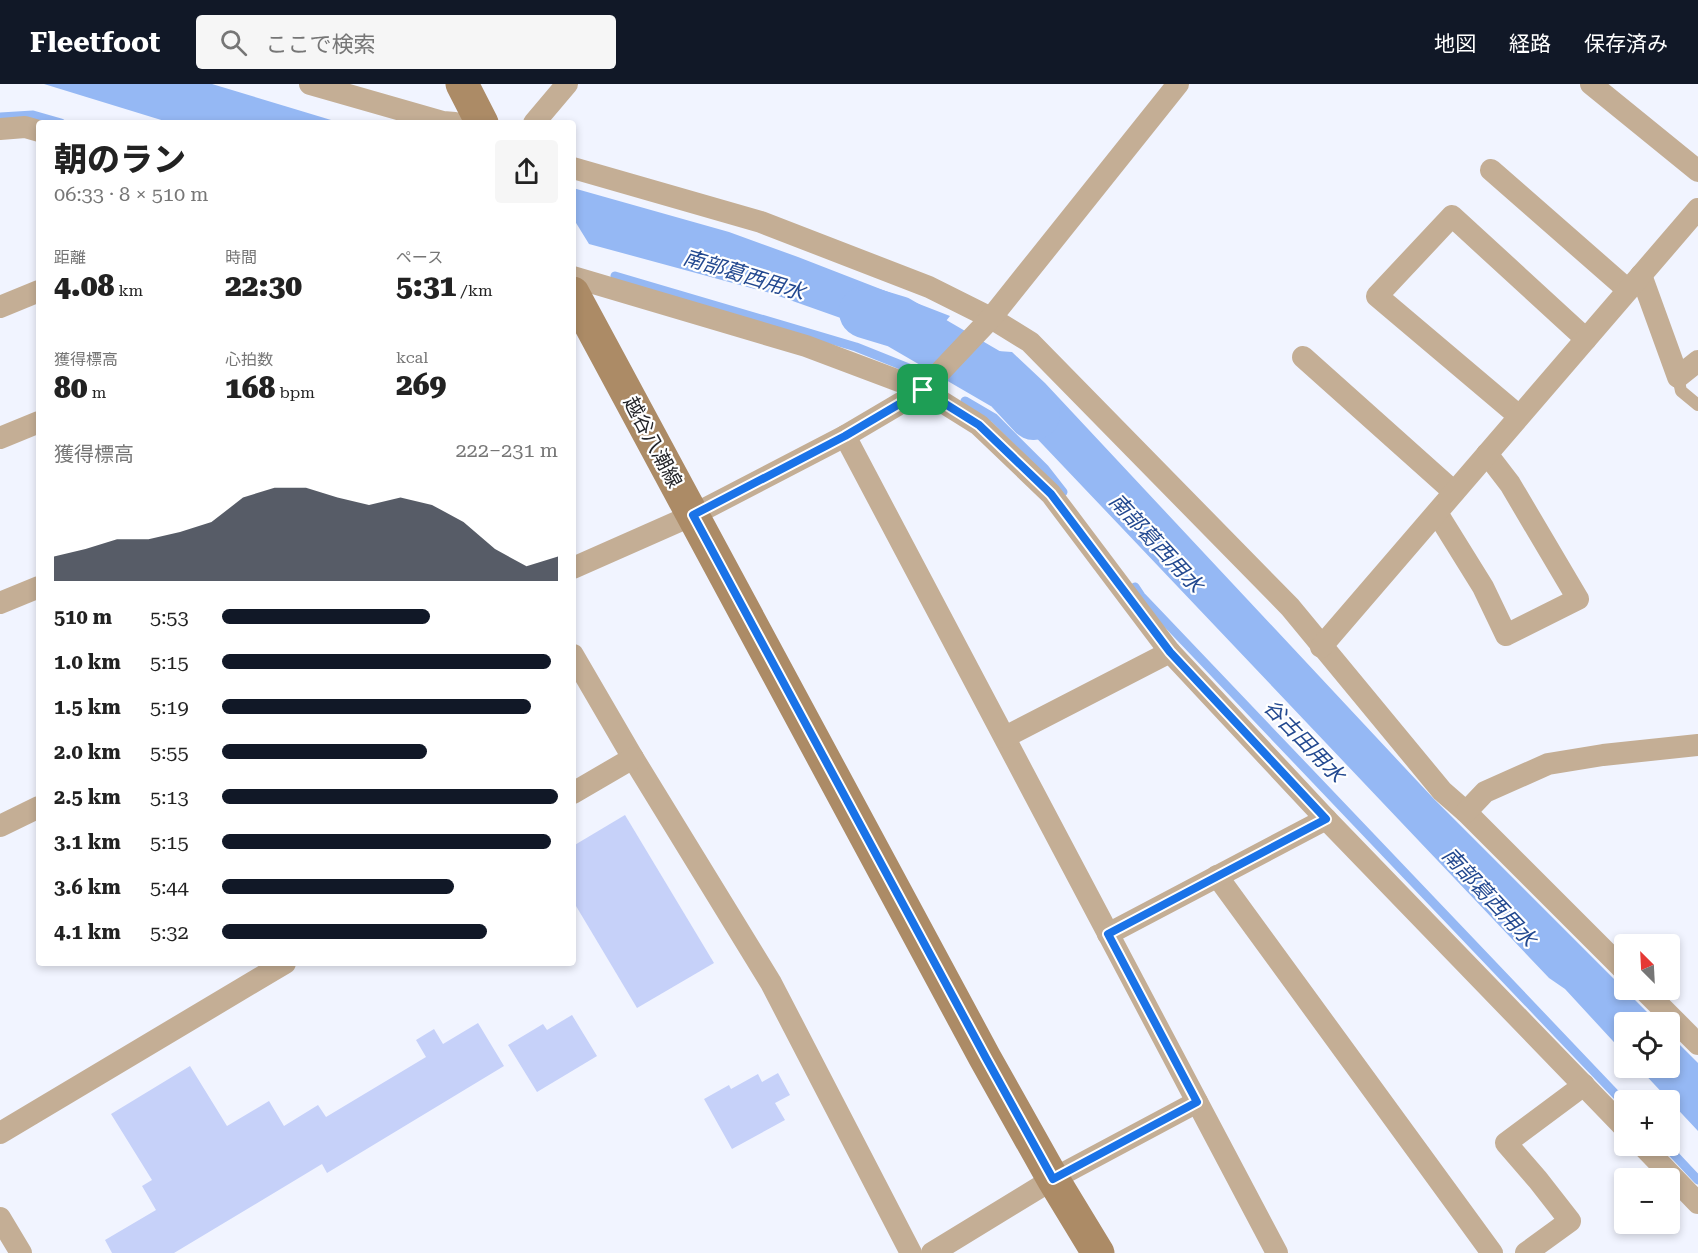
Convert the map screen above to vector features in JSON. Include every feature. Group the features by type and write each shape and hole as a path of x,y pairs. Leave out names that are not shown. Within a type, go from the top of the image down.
{"main road":[{"path":"462,84 480,120"},
{"name":"越谷八潮線","path":"576,299 980,1048 1053,1179 1098,1253"}],"street":[{"path":"310,84 436,120"},
{"path":"537,120 567,84"},
{"path":"576,567 693,515 845,436 923,390 991,318 1178,84"},
{"path":"1591,84 1698,171"},
{"path":"0,129 25,127 36,130"},
{"path":"576,169 761,222 929,288 991,318 1030,342 1290,607 1442,791 1466,812 1614,960"},
{"path":"1491,170 1634,283 1678,377 1698,361"},
{"path":"1321,647 1698,209"},
{"path":"1519,416 1377,296 1452,216 1586,339"},
{"path":"576,278 806,346 923,390 979,425 1051,494 1170,652 1326,819 1614,1116"},
{"path":"0,307 36,292"},
{"path":"1304,357 1455,492"},
{"path":"0,438 36,423"},
{"path":"845,436 1277,1253"},
{"path":"1437,513 1483,587 1506,635 1578,599 1510,484 1487,454"},
{"path":"0,603 36,588"},
{"path":"1005,737 1170,652"},
{"path":"576,660 771,983 911,1253"},
{"path":"1466,812 1485,792 1548,764 1603,755 1698,745"},
{"path":"576,791 633,758"},
{"path":"0,826 36,808"},
{"path":"1108,934 1326,819"},
{"path":"1217,876 1492,1253"},
{"path":"0,1133 280,966"},
{"path":"1654,1000 1698,1044"},
{"path":"1526,1253 1570,1221 1506,1143 1584,1085"},
{"path":"932,1253 1053,1179 1197,1102"},
{"path":"1653,1156 1698,1203"},
{"path":"0,1218 21,1253"}],"lane":[{"path":"1678,377 1681,391 1698,405"}],"water":[{"path":"44,84 212,84 331,120 161,120"},
{"path":"576,189 729,232 950,316 922,351 900,339 770,293 589,244 576,223"},
{"path":"998,351 1012,352 1045,383 1434,799 1614,979 1614,1000 1635,1000 1647,1012 1614,1012 1614,1042 1565,989 1549,978 1009,409 966,383"},
{"path":"1680,1045 1698,1063 1698,1131 1680,1112 1680,1090 1660,1090 1648,1078 1680,1078"}],"building":[{"path":"625,815 714,963 637,1008 576,906 576,844"},
{"path":"572,1015 597,1056 537,1092 508,1045 543,1024 547,1030"},
{"path":"478,1023 504,1066 327,1173 322,1164 174,1253 112,1253 105,1240 156,1210 142,1186 152,1180 111,1114 190,1066 227,1126 269,1101 284,1126 318,1105 326,1117 426,1057 416,1040 434,1029 443,1044"},
{"path":"778,1073 790,1095 775,1103 785,1120 732,1149 704,1099 729,1085 731,1089 758,1074 762,1082"}],"waterway":[{"name":"谷古田用水","path":"0,117 33,115 50,120"},
{"name":"谷古田用水","path":"615,276 856,347 911,369"},
{"name":"南部葛西用水","path":"865,312 898,322 1008,386 1034,414"},
{"name":"谷古田用水","path":"965,401 994,418 1045,469 1063,492"},
{"name":"谷古田用水","path":"1135,587 1141,596 1614,1093"},
{"name":"谷古田用水","path":"1675,1156 1698,1180"}],"route":[{"path":"923,390 979,425 1051,494 1170,652 1326,819 1108,934 1197,1102 1053,1179 693,515 845,436 923,390"}]}
